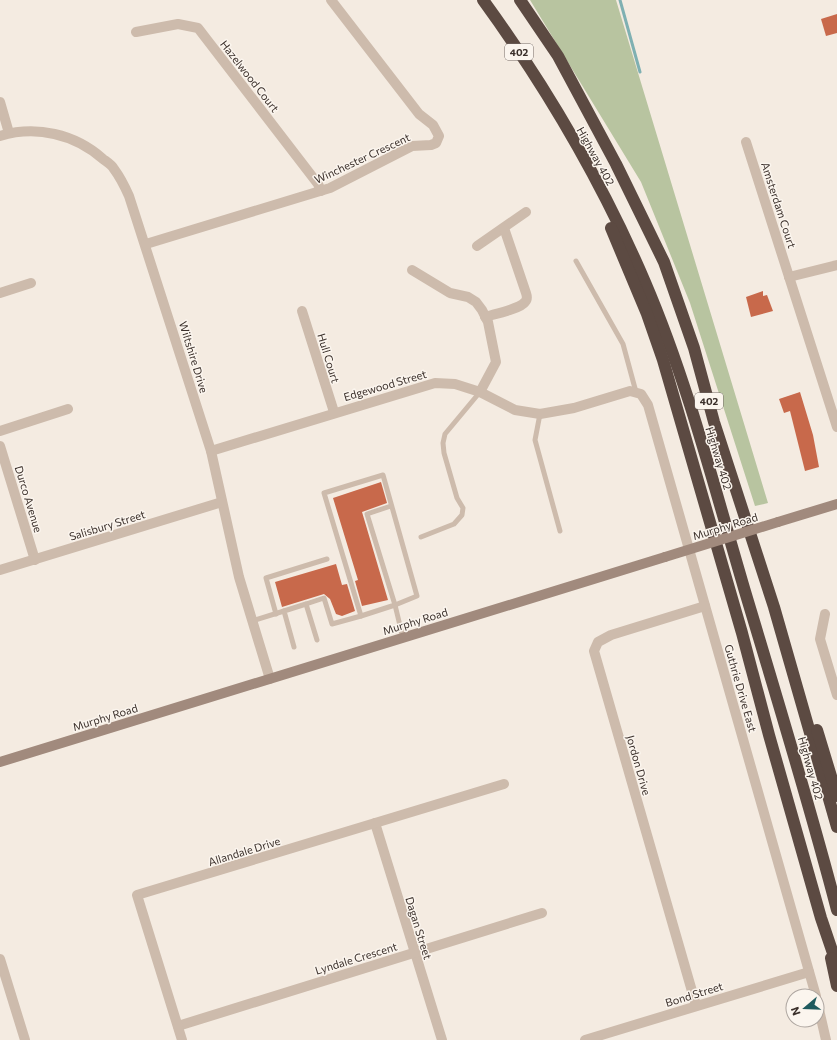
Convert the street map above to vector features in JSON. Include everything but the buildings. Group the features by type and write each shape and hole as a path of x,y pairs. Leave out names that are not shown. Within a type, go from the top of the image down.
{"highway":[{"name":"Highway 402","path":"483,0 531,69 553,105 608,203 646,284 681,379 737,564 837,910"},
{"name":"Highway 402","path":"520,0 558,56 616,164 664,262 694,348 714,422 774,607 837,827"},
{"path":"553,105 627,264 662,360 742,633 768,735 821,918 837,965"},
{"path":"774,607 824,749 837,796"},
{"path":"826,868 837,901"},
{"path":"821,918 837,986"}],"street":[{"name":"Winchester Crescent","path":"146,244 321,191 339,184 412,146 431,145 436,143 440,136 436,128 419,114 331,0"},
{"name":"Hazelwood Court","path":"136,32 178,24 198,28 318,184 321,191"},
{"path":"0,102 5,134"},
{"name":"Wiltshire Drive","path":"5,134 30,130 50,132 71,138 93,150 114,168 129,196 146,244 211,451 239,577 270,679"},
{"name":"Amsterdam Court","path":"746,142 837,427"},
{"path":"477,246 526,212"},
{"path":"486,317 524,304 527,300 515,257 504,228"},
{"path":"789,276 837,265"},
{"path":"412,270 450,293 468,297 476,302 486,317 496,362 480,392"},
{"path":"0,294 31,283"},
{"name":"Hull Court","path":"302,310 334,412"},
{"name":"Edgewood Street","path":"211,451 334,412 435,383 455,384 480,392 515,410 540,414 574,408 630,390 636,392"},
{"name":"Guthrie Drive East","path":"636,392 645,398 648,405 814,988"},
{"path":"0,431 68,409"},
{"name":"Durco Avenue","path":"0,446 34,560"},
{"name":"Salisbury Street","path":"0,570 222,502"},
{"name":"Murphy Road","path":"0,762 837,504"},
{"name":"Jordon Drive","path":"696,1006 594,651 598,642 611,635 705,606"},
{"path":"825,614 820,639 837,695"},
{"name":"Allandale Drive","path":"182,1040 136,895 504,784"},
{"name":"Dagan Street","path":"374,823 442,1040"},
{"name":"Lyndale Crescent","path":"178,1026 542,913"},
{"path":"0,959 25,1040"},
{"name":"Bond Street","path":"585,1040 809,972"},
{"path":"823,1028 826,1040"}],"lane":[{"path":"576,261 623,344 636,392"},
{"path":"421,537 454,524 462,515 463,508 457,498 444,453 443,443 446,434 480,392"},
{"path":"540,414 535,440 560,531"},
{"path":"252,621 324,598 332,624 361,616 395,605 417,596 383,475 324,494 361,616"},
{"path":"391,506 367,514 395,605 403,638"},
{"path":"276,614 266,578 327,559"},
{"path":"306,604 316,640"},
{"path":"284,611 294,647"}],"green space":[{"path":"530,0 616,0 768,503 755,506 690,303 641,182"}],"waterway":[{"path":"620,0 640,72"}]}
